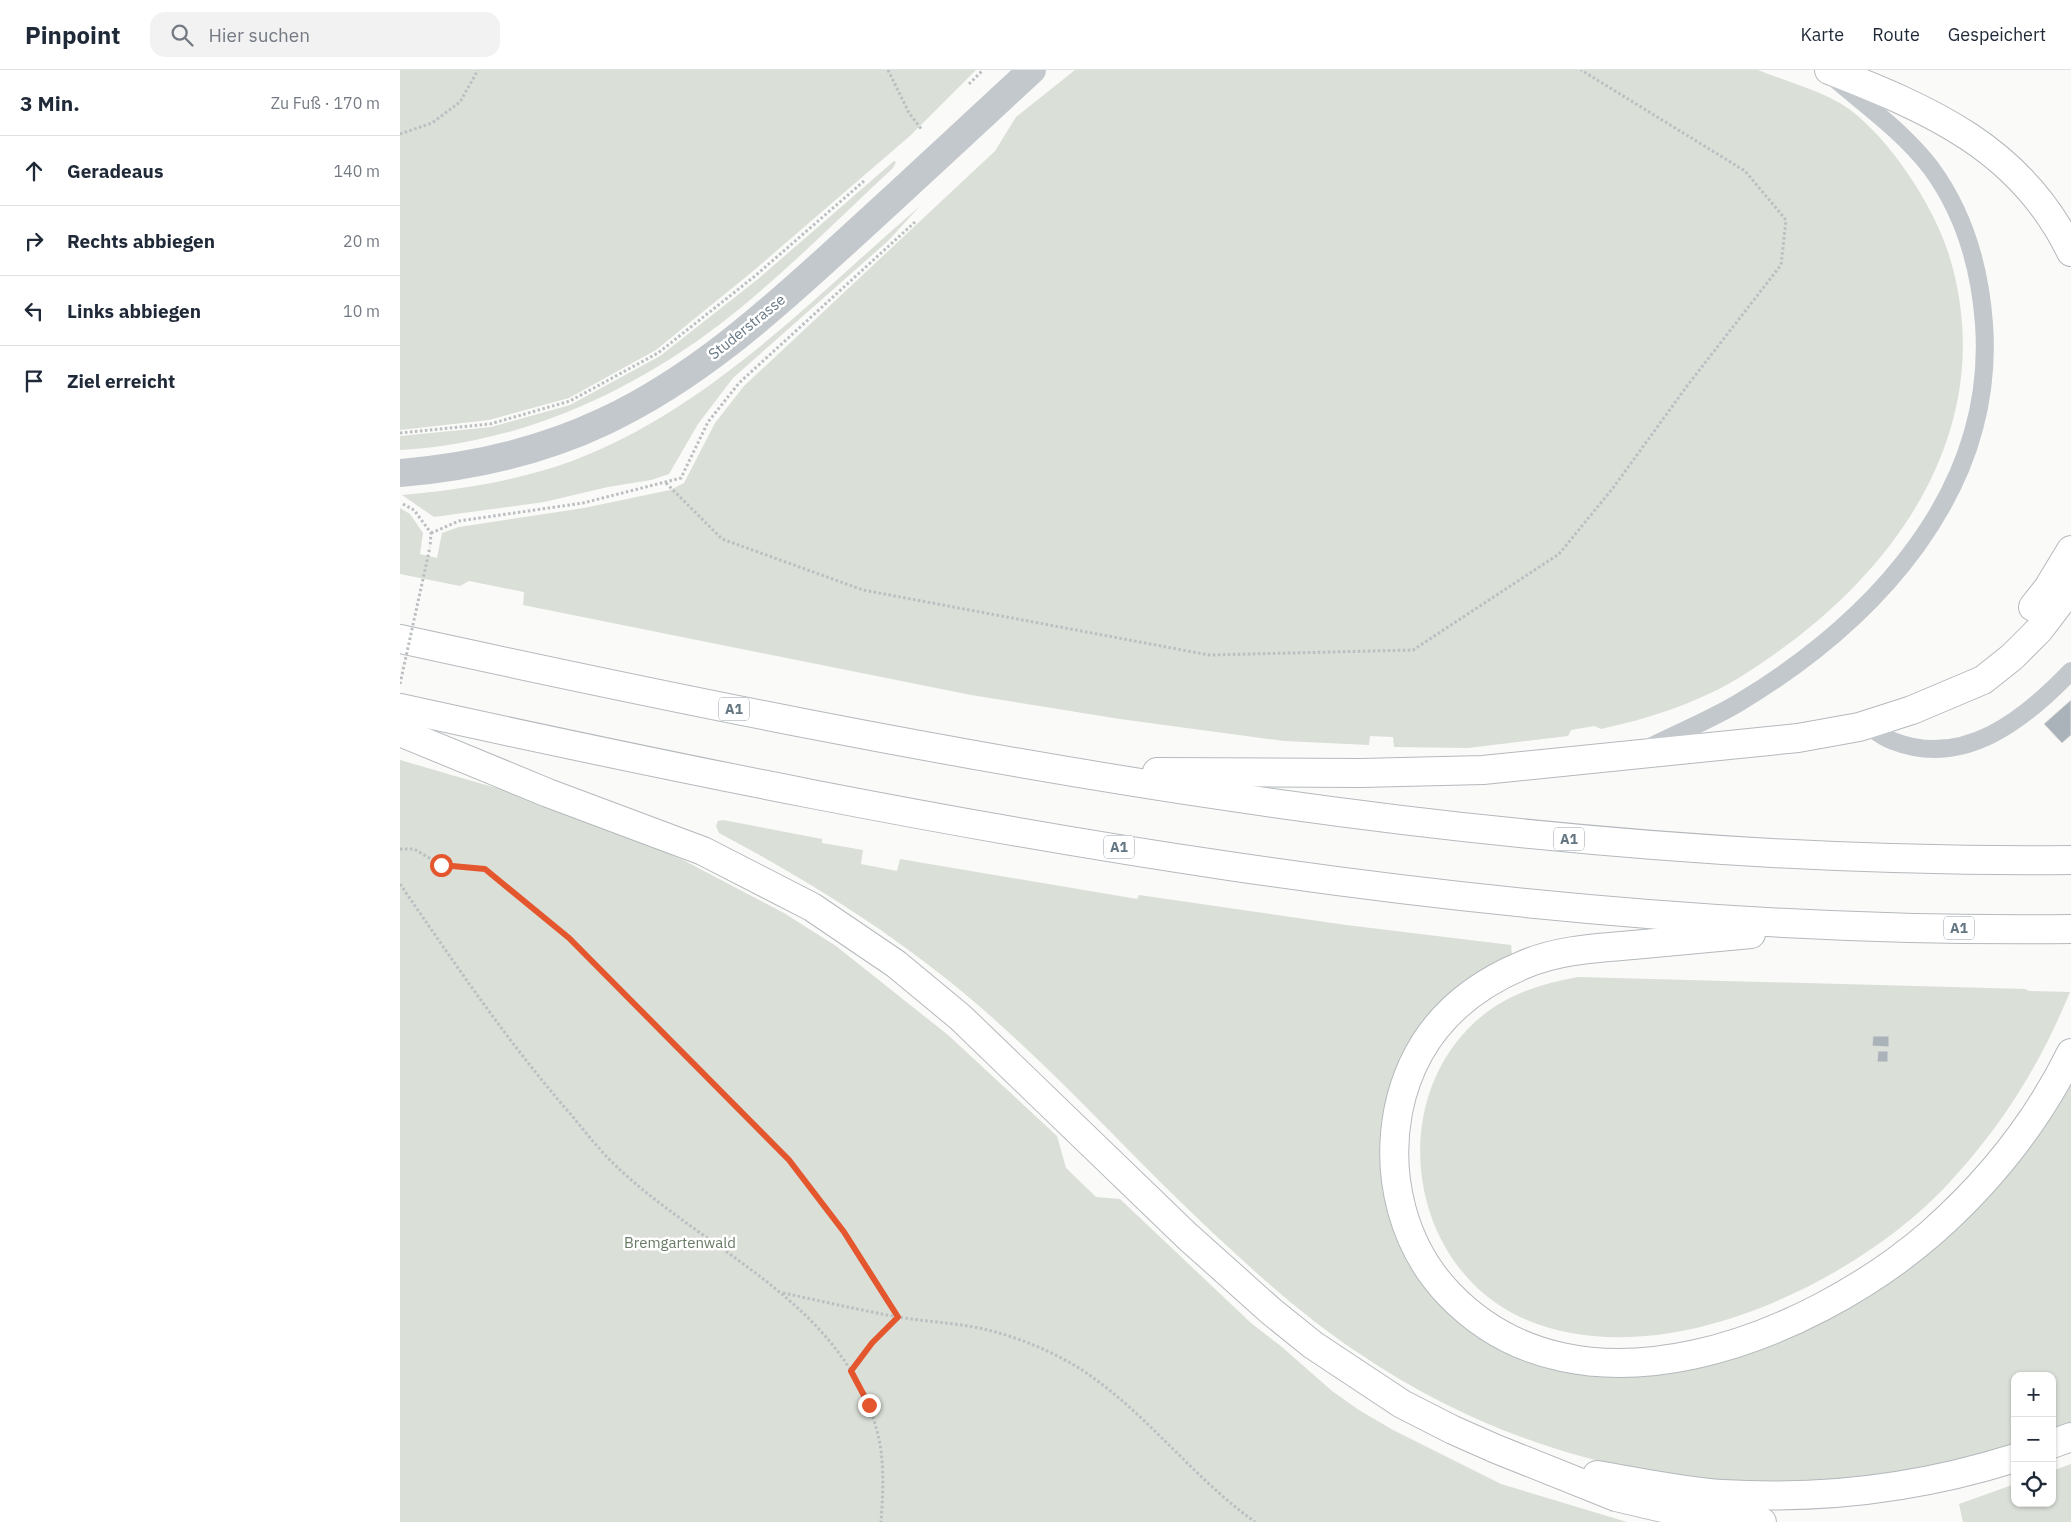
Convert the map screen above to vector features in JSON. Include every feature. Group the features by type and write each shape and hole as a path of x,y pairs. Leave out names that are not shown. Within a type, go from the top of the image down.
{"highway":[{"path":"1829,70 1917,106 1977,142 2013,173 2030,192 2050,217 2071,252"},
{"path":"1934,700 1999,643 2025,617 2048,588 2071,550"},
{"path":"1070,772 1432,772 1483,770 1798,738 1867,725 1912,710 1983,680 2012,657 2039,630 2071,588"},
{"name":"A1","path":"400,639 791,721 1070,772 1261,802 1425,824 1595,841 1854,857 2071,860"},
{"name":"A1","path":"400,708 899,810 1247,867 1423,891 1589,909 1847,926 2071,929"},
{"path":"400,732 548,793 703,851 812,907 896,964 960,1017 1186,1236 1264,1306 1313,1345 1402,1404 1462,1434 1616,1497 1663,1508 1762,1522"},
{"path":"1847,926 1567,952 1527,963 1487,981 1456,1004 1435,1027 1416,1057 1402,1093 1394,1134 1394,1168 1399,1202 1409,1233 1424,1263 1441,1286 1461,1307 1487,1327 1549,1355 1583,1361 1619,1364 1661,1360 1708,1351 1756,1337 1805,1315 1846,1293 1890,1264 1928,1235 1963,1202 1999,1163 2032,1121 2071,1053"},
{"path":"2056,1443 2071,1437"},
{"path":"1542,1466 1670,1488 1721,1494 1827,1494 1917,1483 2011,1459"}],"street":[{"name":"Studerstrasse","path":"400,473 483,463 521,453 603,422 677,381 778,304 1032,70"}],"lane":[{"path":"1634,755 1738,703 1790,670 1844,626 1896,573 1934,522 1956,480 1973,435 1982,388 1985,344 1982,298 1972,252 1956,208 1932,170 1910,142 1825,70"},
{"path":"1867,725 1892,741 1921,750 1965,745 2000,731 2016,720 2040,703 2071,670"}],"path":[{"path":"400,134 432,123 460,102 478,70"},
{"path":"888,70 908,114 923,132"},
{"path":"966,87 983,70"},
{"path":"666,483 722,540 863,590 1209,655 1413,650 1558,554 1613,488 1781,265 1786,220 1746,170 1581,70"},
{"path":"919,136 929,126"},
{"path":"400,433 490,424 570,401 626,371 666,347 755,276 869,177"},
{"path":"400,503 414,510 431,533 430,547 400,684"},
{"path":"400,848 414,849 441,865 485,869 569,938 789,1160 844,1232 898,1317"},
{"path":"400,884 492,1018 553,1094 617,1167 672,1212 782,1293 819,1330 851,1371 869,1405 878,1432 882,1463 881,1522"},
{"path":"782,1293 898,1317 988,1330 1033,1345 1081,1370 1129,1405 1184,1462 1226,1501 1255,1522"},
{"path":"851,1371 872,1343 898,1317"}],"green space":[{"path":"400,70 976,70 911,135 752,272 656,350 569,398 489,420 400,430"},
{"path":"1075,70 1758,70 1828,97 1849,109 1895,155 1922,195 1949,255 1961,311 1962,366 1954,418 1936,468 1911,515 1879,559 1842,599 1799,636 1762,663 1723,687 1684,705 1661,713 1601,729 1594,726 1571,730 1568,736 1468,748 1394,747 1393,737 1370,736 1369,745 1284,741 1120,719 971,695 523,605 524,592 469,581 460,586 400,574 400,508 410,514 423,533 420,554 437,558 442,533 459,527 584,508 670,490 684,483 715,423 744,386 995,151 1016,117"},
{"path":"894,161 896,162 893,168 808,249 742,307 684,350 647,373 608,394 568,412 528,426 486,438 443,446 400,450 400,436 491,427 570,405 660,356 758,279"},
{"path":"920,206 888,241 733,378 698,424 669,474 651,480 608,487 544,502 434,517 402,495 466,487 530,474 572,461 622,439 669,412 714,382 798,314"},
{"name":"Bremgartenwald","path":"400,760 520,795 651,846 683,860 784,913 836,946 948,1035 1057,1136 1066,1168 1096,1197 1120,1199 1251,1323 1282,1347 1332,1391 1393,1430 1501,1484 1627,1522 400,1522"},
{"path":"723,820 822,839 822,843 863,850 861,864 897,871 900,859 1137,899 1139,895 1346,925 1511,945 1512,954 1469,978 1442,1001 1402,1059 1389,1092 1382,1124 1382,1185 1388,1214 1409,1264 1424,1286 1444,1308 1467,1329 1488,1344 1513,1355 1563,1371 1623,1375 1868,1293 2071,1078 2071,1422 2056,1428 2056,1372 2011,1372 2011,1445 1929,1466 1871,1476 1842,1480 1783,1483 1671,1476 1616,1465 1562,1451 1509,1432 1457,1410 1407,1384 1340,1341 1302,1312 1213,1233 1051,1072 984,1010 922,960 866,920 808,883 719,833 716,826 718,821"},
{"path":"1578,977 2025,989 2029,991 2070,992 2046,1045 2032,1070 1986,1140 1948,1184 1908,1221 1860,1256 1807,1287 1749,1312 1690,1329 1631,1337 1573,1334 1520,1317 1481,1291 1451,1257 1431,1217 1421,1173 1422,1128 1432,1085 1454,1045 1487,1012 1497,1005 1542,985"},
{"path":"2071,1464 2071,1522 1963,1522 1959,1504 2011,1485 2011,1507 2056,1507 2056,1470"}],"building":[{"path":"2071,700 2071,735 2062,743 2044,724"},
{"path":"1873,1036 1889,1036 1889,1047 1872,1046"},
{"path":"1878,1051 1888,1051 1888,1062 1877,1062"}],"route":[{"path":"441,865 485,869 569,938 789,1160 844,1232 898,1317 872,1343 851,1371 869,1405"}]}
